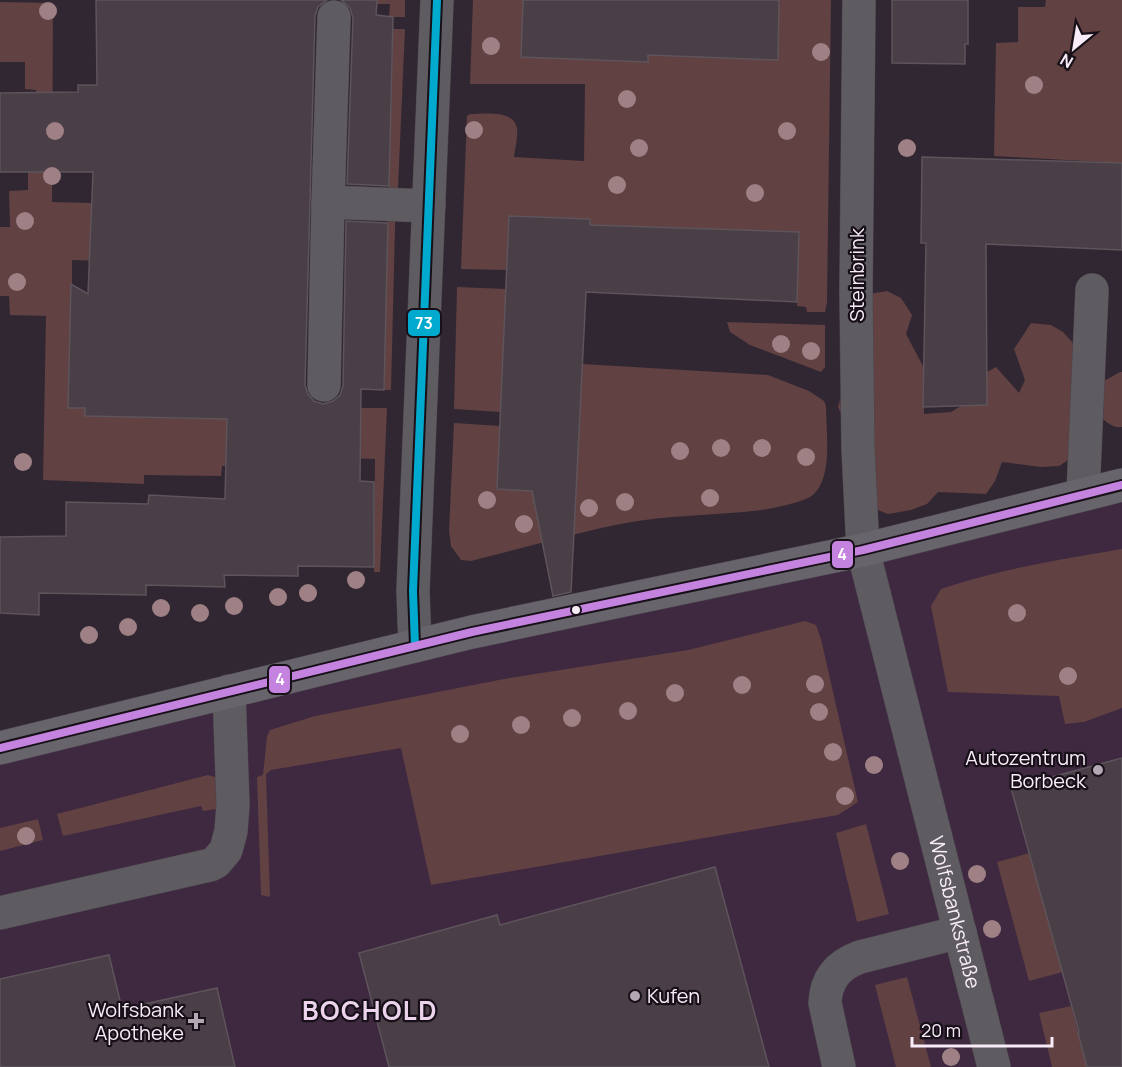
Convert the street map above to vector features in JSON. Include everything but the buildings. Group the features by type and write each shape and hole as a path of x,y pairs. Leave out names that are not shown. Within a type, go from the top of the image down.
{"main road":[{"path":"0,748 415,646 863,550 1122,485"}],"street":[{"path":"415,646 413,591 437,0"},
{"name":"Steinbrink","path":"859,0 856,316 858,448 863,550"},
{"path":"324,385 334,17"},
{"path":"328,202 429,206"},
{"path":"1083,494 1092,290"},
{"name":"Wolfsbankstraße","path":"863,550 994,1067"},
{"path":"0,913 210,865 222,857 229,842 232,816 229,691"},
{"path":"839,1067 825,1003 825,993 835,972 847,961 960,932"}],"shaded area":[{"path":"377,0 405,0 405,17 389,17 390,4 377,4"},
{"path":"473,0 523,0 521,56 648,61 648,55 778,60 779,0 831,0 827,302 825,312 807,312 806,307 797,306 799,232 590,225 590,219 507,270 461,269 467,116 490,113 510,118 517,128 514,157 584,161 585,84 470,84"},
{"path":"1046,0 1122,0 1122,163 994,156 996,43 1018,42 1018,7 1045,7"},
{"path":"0,2 53,3 52,202 92,203 91,227 109,261 72,260 72,285 101,372 85,416 129,417 130,401 161,401 161,418 208,419 208,403 360,433 361,408 387,408 380,572 374,572 375,459 299,456 299,467 222,466 221,476 144,475 144,484 43,480 46,316 10,315 9,296 0,296 0,227 10,227 9,191 28,190 28,151 36,150 36,90 25,89 25,62 0,62"},
{"path":"393,29 405,29 398,188 396,191 389,191"},
{"path":"388,220 395,220 395,227 391,390 384,390"},
{"path":"457,287 506,289 500,412 454,409"},
{"path":"887,291 901,298 912,315 906,334 924,368 924,414 951,412 969,401 978,377 996,367 1019,393 1025,380 1014,349 1031,323 1051,325 1063,332 1082,357 1080,452 1059,466 1041,467 1002,462 995,481 986,494 938,492 927,504 911,510 888,514 870,507 838,407 869,294"},
{"path":"727,322 825,325 825,367 821,372 750,345 730,332"},
{"path":"582,364 768,375 809,391 824,401 826,406 827,452 824,476 820,486 808,498 781,506 631,522 471,561 461,560 451,546 449,531 454,423 500,426 497,489 576,494"},
{"path":"1122,372 1122,427 1112,425 1103,419 1104,381"},
{"path":"1122,485 1122,1067 0,1067 0,749"},
{"path":"1122,549 1122,708 1084,722 1065,724 1059,696 948,692 931,606 941,589 1008,570"},
{"path":"805,621 816,625 821,639 858,802 838,815 431,885 401,748 271,770 266,774 270,897 261,895 257,777 263,775 267,736 270,730 315,716 504,679 688,650"},
{"path":"208,775 215,777 219,787 216,809 203,811 201,806 63,836 57,814"},
{"path":"38,819 43,840 0,851 0,828"},
{"path":"866,824 889,914 857,922 836,833"},
{"path":"1030,853 1063,972 1029,981 997,862"},
{"path":"907,977 931,1067 896,1067 875,985"},
{"path":"1071,1006 1087,1067 1052,1067 1039,1013"}],"transit line":[{"name":"73","path":"415,646 413,591 437,0"},
{"name":"4","path":"0,748 472,632 863,550 1122,485"}],"place":[{"name":"Autozentrum Borbeck","path":"1098,770"},
{"name":"Kufen","path":"635,996"},
{"name":"Wolfsbank Apotheke","path":"196,1021"}],"district":[{"name":"BOCHOLD","path":"370,1011"}]}
